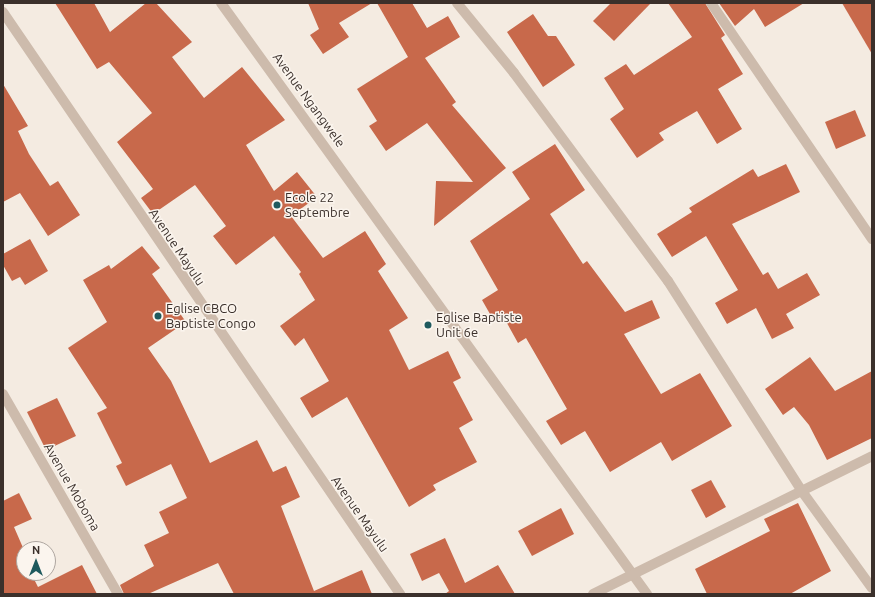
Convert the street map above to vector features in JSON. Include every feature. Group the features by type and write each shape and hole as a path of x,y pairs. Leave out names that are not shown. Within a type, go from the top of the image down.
{"street":[{"name":"Avenue Ngangwele","path":"221,3 375,212 500,393 635,574 648,594"},
{"path":"457,3 514,73 668,281 801,490 872,588"},
{"path":"711,3 872,239"},
{"name":"Avenue Mayulu","path":"3,12 400,594"},
{"name":"Avenue Moboma","path":"3,394 118,594"},
{"path":"593,594 872,456"}],"building":[{"path":"55,3 94,3 110,32 146,3 156,3 192,42 172,57 204,98 242,67 285,120 246,145 274,191 297,172 317,197 291,216 323,258 365,231 386,264 378,271 408,318 389,330 409,370 448,351 461,378 453,382 473,420 459,428 477,462 433,485 436,490 409,507 347,397 312,418 300,398 329,381 304,338 295,346 280,326 315,300 299,274 301,272 274,236 236,265 213,236 226,226 195,185 153,214 141,198 153,189 117,142 152,113 109,62 97,69"},
{"path":"308,3 372,3 339,23 349,37 323,54 310,35 319,29"},
{"path":"377,3 412,3 427,28 448,16 460,37 425,58 456,102 452,105 506,168 434,226 436,181 473,182 427,123 386,151 369,126 377,121 357,89 408,57"},
{"path":"611,3 651,3 614,41 593,21"},
{"path":"668,3 705,3 725,35 721,38 743,74 718,89 742,129 717,144 697,111 659,133 664,140 637,158 610,119 624,109 604,78 626,64 634,75 692,37"},
{"path":"719,3 804,3 765,27 754,9 735,26"},
{"path":"842,3 872,3 872,54"},
{"path":"533,14 548,36 556,36 575,65 543,87 507,32"},
{"path":"3,84 28,126 18,131 29,154 50,186 58,181 80,215 48,236 20,193 3,202"},
{"path":"855,110 866,136 836,149 825,122"},
{"path":"555,144 585,190 550,214 583,264 587,261 625,312 652,300 660,318 624,334 661,394 700,373 732,426 672,461 661,442 610,472 585,431 561,445 546,421 567,409 526,338 518,343 503,316 494,321 482,300 498,290 470,241 530,199 512,172"},
{"path":"786,164 800,192 732,224 763,275 768,272 778,289 807,273 820,295 786,314 794,328 772,339 756,308 727,324 715,303 738,290 706,236 672,257 657,234 692,212 689,208 753,169 758,177"},
{"path":"30,239 48,271 25,285 20,277 12,281 3,265 3,254"},
{"path":"142,246 160,268 152,274 186,322 148,348 171,381 210,463 257,440 273,472 286,466 300,497 281,506 314,591 362,570 372,594 234,594 218,563 148,594 124,594 120,585 154,566 144,545 169,533 159,512 187,498 171,464 126,486 116,466 122,463 97,413 107,408 68,348 107,322 83,280 109,265 111,269"},
{"path":"810,357 835,391 872,371 872,438 827,460 809,425 794,407 783,415 765,389"},
{"path":"57,398 76,436 46,450 27,412"},
{"path":"711,480 726,507 706,518 691,490"},
{"path":"19,493 32,519 14,527 20,541 16,541 16,581 35,581 38,587 50,581 56,581 56,578 82,565 97,594 3,594 3,501"},
{"path":"798,503 831,571 790,594 707,594 695,569 770,531 764,519"},
{"path":"561,508 574,534 532,556 518,531"},
{"path":"445,538 465,583 498,565 515,594 445,594 449,591 439,573 422,581 410,554"}],"place":[{"name":"Ecole 22 Septembre","path":"277,205"},
{"name":"Eglise CBCO Baptiste Congo","path":"158,316"},
{"name":"Eglise Baptiste Unit 6e","path":"428,325"}]}
